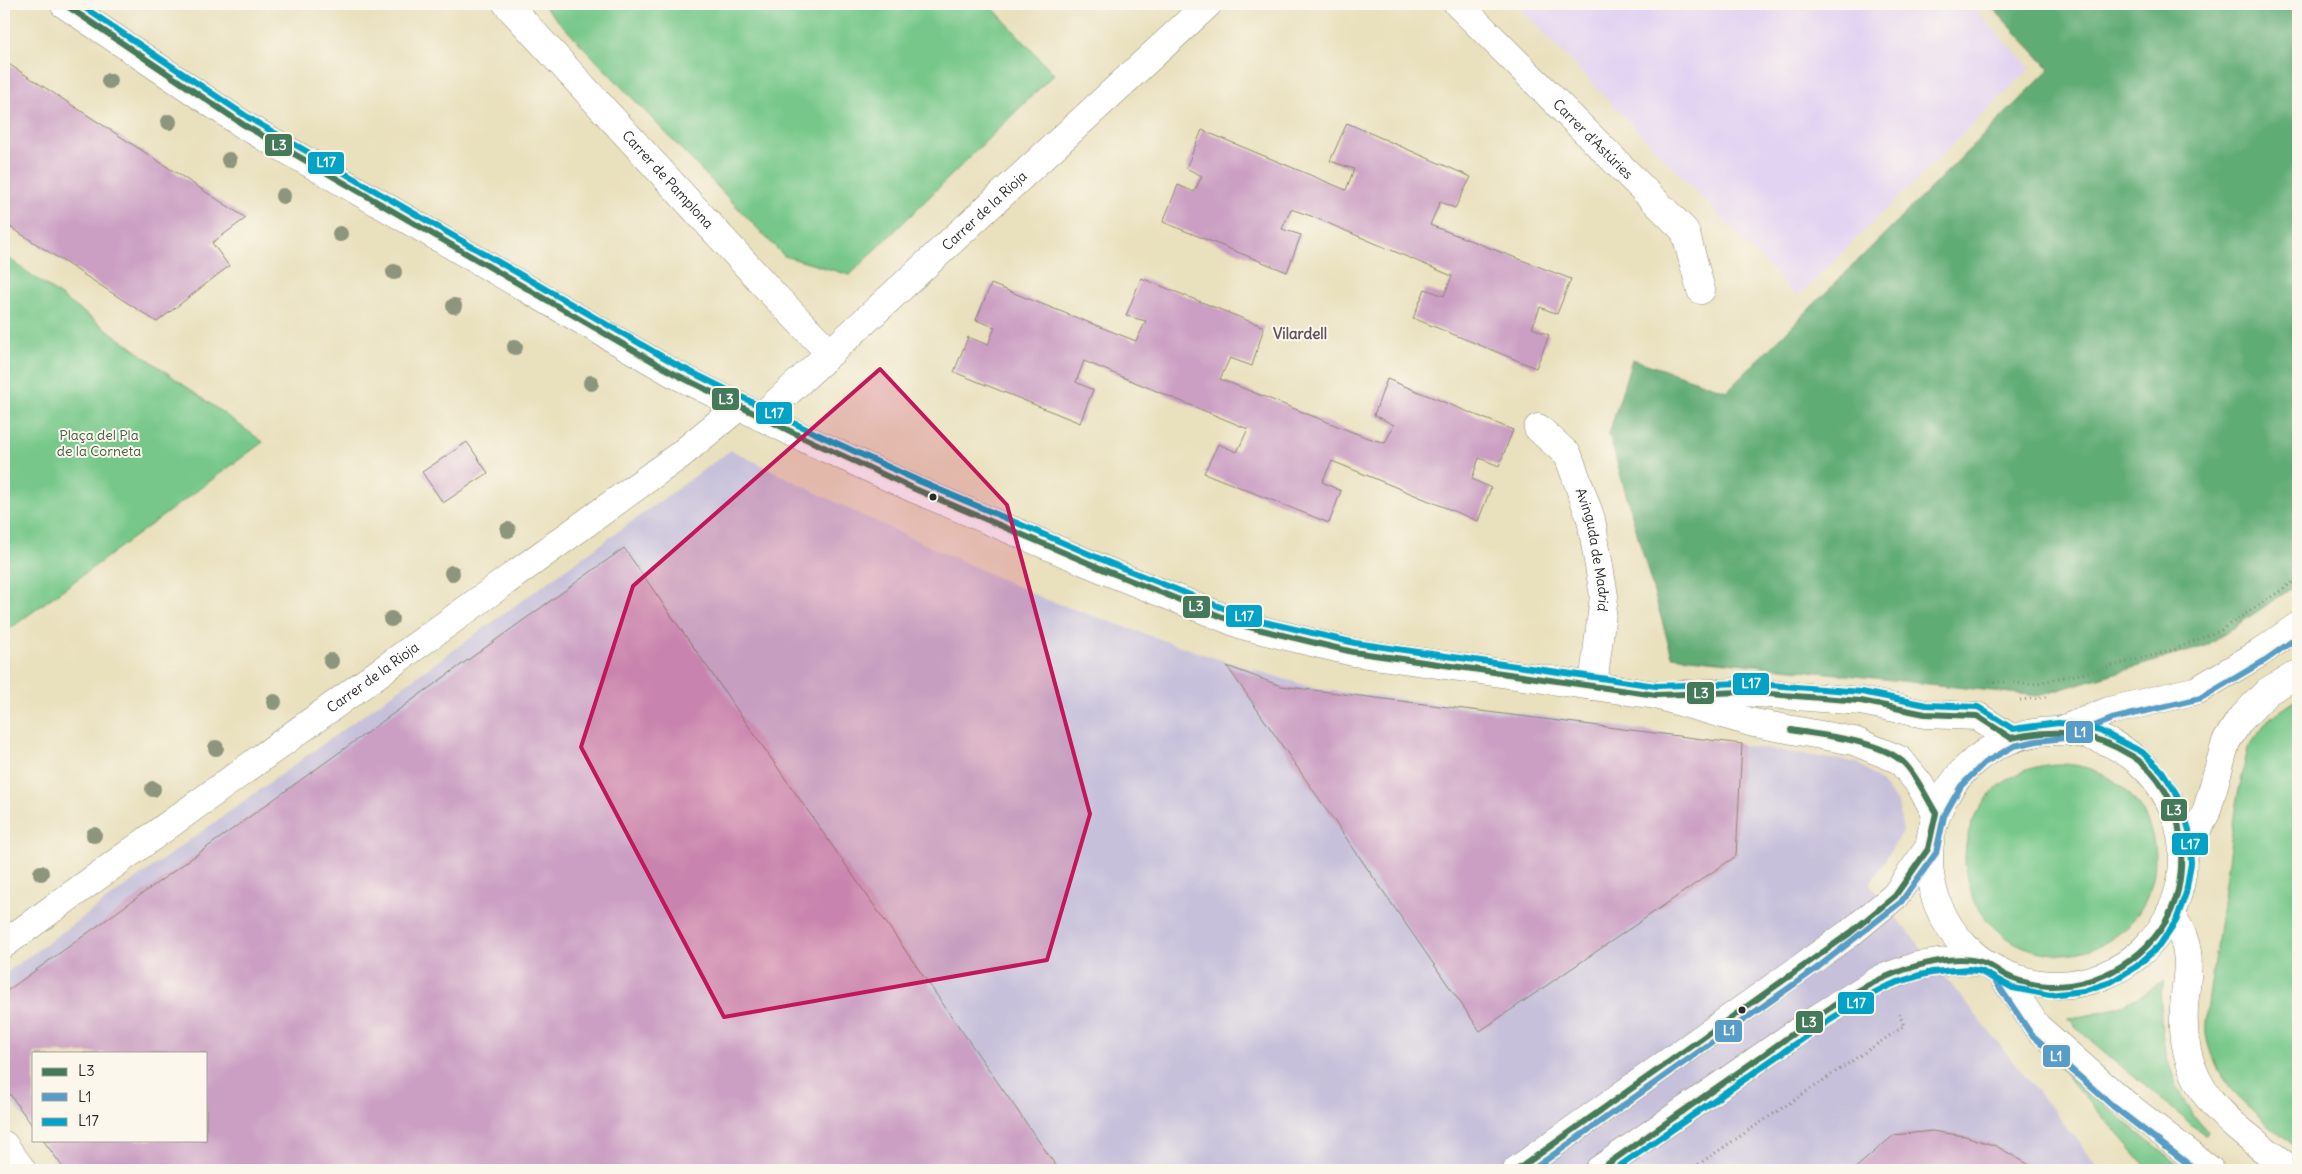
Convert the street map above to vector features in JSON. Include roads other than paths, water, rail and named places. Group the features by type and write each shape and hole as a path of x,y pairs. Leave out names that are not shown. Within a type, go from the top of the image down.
{"street":[{"path":"64,4 244,125 673,373 750,412 915,488 1107,571 1245,626 1353,652 1656,695 1754,723 1854,741 1900,760 1920,785 1936,813"},
{"name":"Carrer de Pamplona","path":"507,4 772,294 830,353"},
{"name":"Carrer de la Rioja","path":"4,944 664,466 750,412 830,353 1208,4"},
{"name":"Carrer d'Astúries","path":"1458,4 1685,231 1701,290"},
{"name":"Avinguda de Madrid","path":"1538,428 1568,455 1591,519 1604,596 1593,686"},
{"path":"2062,730 2110,711 2198,690 2260,653 2298,626"},
{"path":"2184,853 2206,813 2226,742 2239,721 2268,691 2298,674"},
{"path":"1656,695 1743,692 1861,701 1925,714 1977,716 2011,738"},
{"path":"2062,730 2099,738 2133,756 2160,782 2177,816 2184,853 2180,888 2167,922 2145,949 2116,970 2083,983 2047,986 2013,979 1991,967 1957,940 1940,912 1930,881 1928,849 1936,813 1954,781 1979,756 2011,738 2036,732 2062,730"},
{"path":"1517,1170 1850,933 1895,896 1928,849"},
{"path":"2170,912 2186,948 2188,964 2184,1036 2189,1061 2199,1084 2210,1102 2234,1126 2291,1170"},
{"path":"1599,1170 1818,1018 1881,979 1917,966 1952,961 1991,967 2037,1027 2120,1100 2210,1170"},
{"path":"4,1145 22,1170"}],"district":[{"name":"Vilardell","path":"1300,334"}],"park label":[{"name":"Plaça del Pla de la Corneta","path":"99,444"}]}
